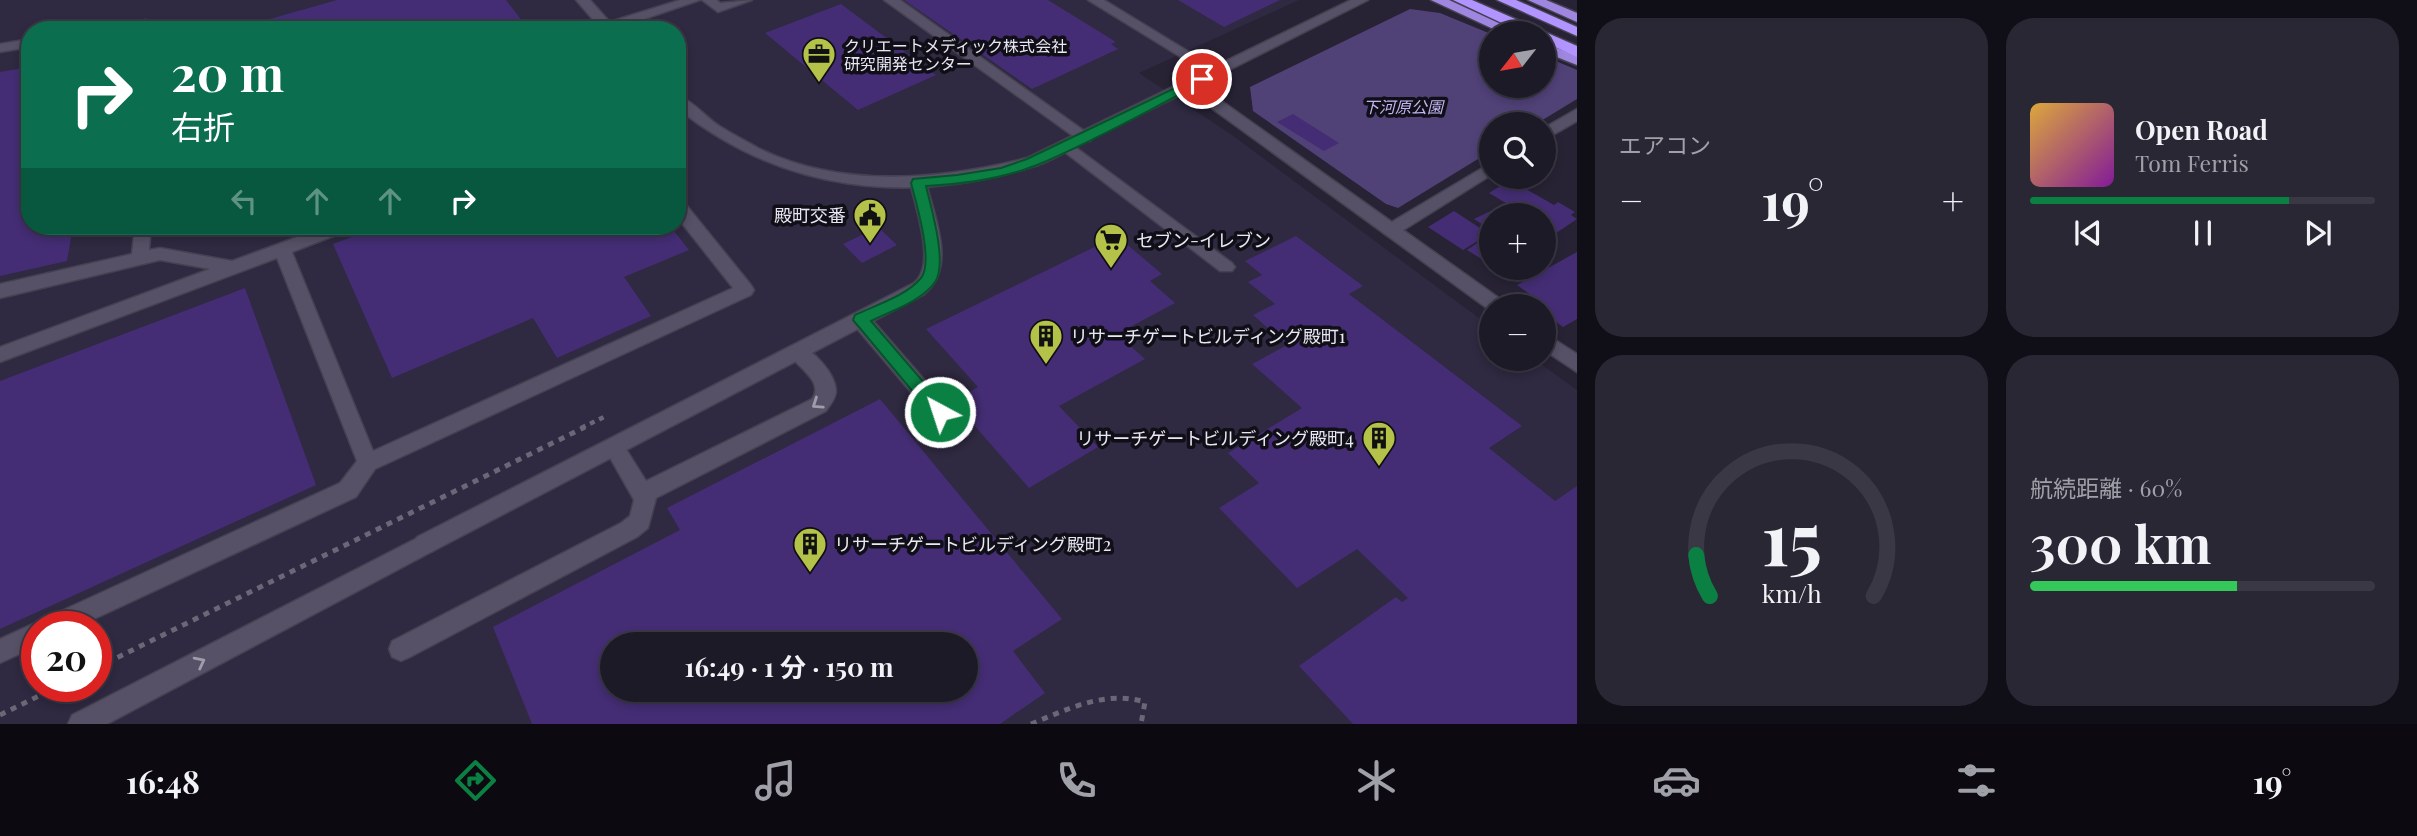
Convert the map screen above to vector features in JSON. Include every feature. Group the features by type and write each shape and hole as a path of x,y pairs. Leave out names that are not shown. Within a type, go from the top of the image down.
{"highway":[{"path":"1438,0 1486,21"},
{"path":"1460,0 1508,21"},
{"path":"1504,0 1577,32"},
{"path":"1535,0 1577,18"},
{"path":"1556,42 1577,52"},
{"path":"1556,52 1577,61"}],"street":[{"path":"583,0 602,21"},
{"path":"623,21 693,0"},
{"path":"709,0 718,8 745,0"},
{"path":"891,0 1085,138"},
{"path":"1095,0 1215,72"},
{"path":"686,108 728,140 787,165 860,180 918,183 957,180 1002,172 1085,138 1361,0"},
{"path":"0,48 21,44"},
{"path":"1189,85 1480,294"},
{"path":"1556,127 1577,114"},
{"path":"1067,146 1226,267"},
{"path":"1391,230 1479,175"},
{"path":"82,724 917,290 930,278 933,268 929,229 918,183"},
{"path":"86,611 348,490 369,463 745,290 686,216"},
{"path":"140,258 143,235"},
{"path":"0,355 319,235"},
{"path":"282,249 369,463"},
{"path":"0,291 160,254 233,267"},
{"path":"861,320 940,412"},
{"path":"1556,349 1577,364"},
{"path":"642,494 819,405 827,397 828,390 824,380 798,352"},
{"path":"401,649 629,530 640,521 645,498 614,447"},
{"path":"0,652 21,642"}],"path":[{"path":"112,659 607,415"},
{"path":"1031,724 1080,704 1125,696 1145,702 1141,724"},
{"path":"0,715 26,702"}],"shaded area":[{"path":"0,0 1299,0 1139,73 1232,135 1479,318 1479,371 1551,371 1577,390 1577,724 0,724"}],"green space":[{"name":"下河原公園","path":"1410,9 1440,13 1479,29 1479,98 1556,98 1556,61 1577,70 1577,99 1556,112 1479,112 1479,158 1398,208 1386,204 1253,111 1250,87"}],"building":[{"path":"337,0 506,0 522,21 263,21"},
{"path":"904,0 1048,0 1116,42 1111,44 1118,49 1032,89"},
{"path":"1178,0 1280,0 1224,27"},
{"path":"841,4 936,75 858,110 765,33"},
{"path":"21,68 21,235 71,235 67,261 0,276 0,72"},
{"path":"1293,114 1339,143 1324,151 1277,122"},
{"path":"1495,189 1526,189 1550,203 1506,203 1489,193"},
{"path":"1558,202 1575,212 1571,215 1577,219 1556,233 1556,204"},
{"path":"1454,211 1479,227 1479,240 1463,250 1428,227"},
{"name":"殿町交番","path":"878,227 897,245 862,263 843,244"},
{"path":"358,235 677,235 689,250 624,277 651,316 557,358 533,318 392,378 333,244"},
{"name":"リサーチゲートビルディング殿町1","path":"1117,236 1162,274 1150,281 1175,303 1117,334 1145,359 1059,406 1098,447 1029,488 953,401 978,387 926,329"},
{"name":"リサーチゲートビルディング殿町4","path":"1296,236 1363,286 1349,294 1522,426 1489,448 1555,501 1577,486 1577,724 1353,724 1299,666 1396,597 1402,602 1408,598 1357,549 1297,588 1219,508 1259,483 1228,453 1302,408 1252,364 1287,345 1253,315 1275,304 1248,282 1262,275 1245,261"},
{"path":"1479,242 1479,258 1467,250"},
{"path":"1577,252 1577,319 1563,327 1556,322 1556,294 1530,294 1517,285 1526,280 1556,280 1556,264"},
{"path":"245,288 316,485 40,611 21,611 21,619 0,629 0,381"},
{"name":"リサーチゲートビルディング殿町2","path":"880,399 1062,619 1013,651 1045,693 1000,724 532,724 493,627 680,530 667,508"}],"place":[{"name":"クリエートメディック株式会社 研究開発センター","path":"819,84"},
{"name":"殿町交番","path":"870,245"},
{"name":"セブン-イレブン","path":"1111,270"},
{"name":"リサーチゲートビルディング殿町1","path":"1046,366"},
{"name":"リサーチゲートビルディング殿町4","path":"1379,468"},
{"name":"リサーチゲートビルディング殿町2","path":"810,574"}],"route":[{"path":"940,412 861,320 917,290 930,278 933,268 929,229 918,183 1002,172 1032,162 1202,79"}]}
